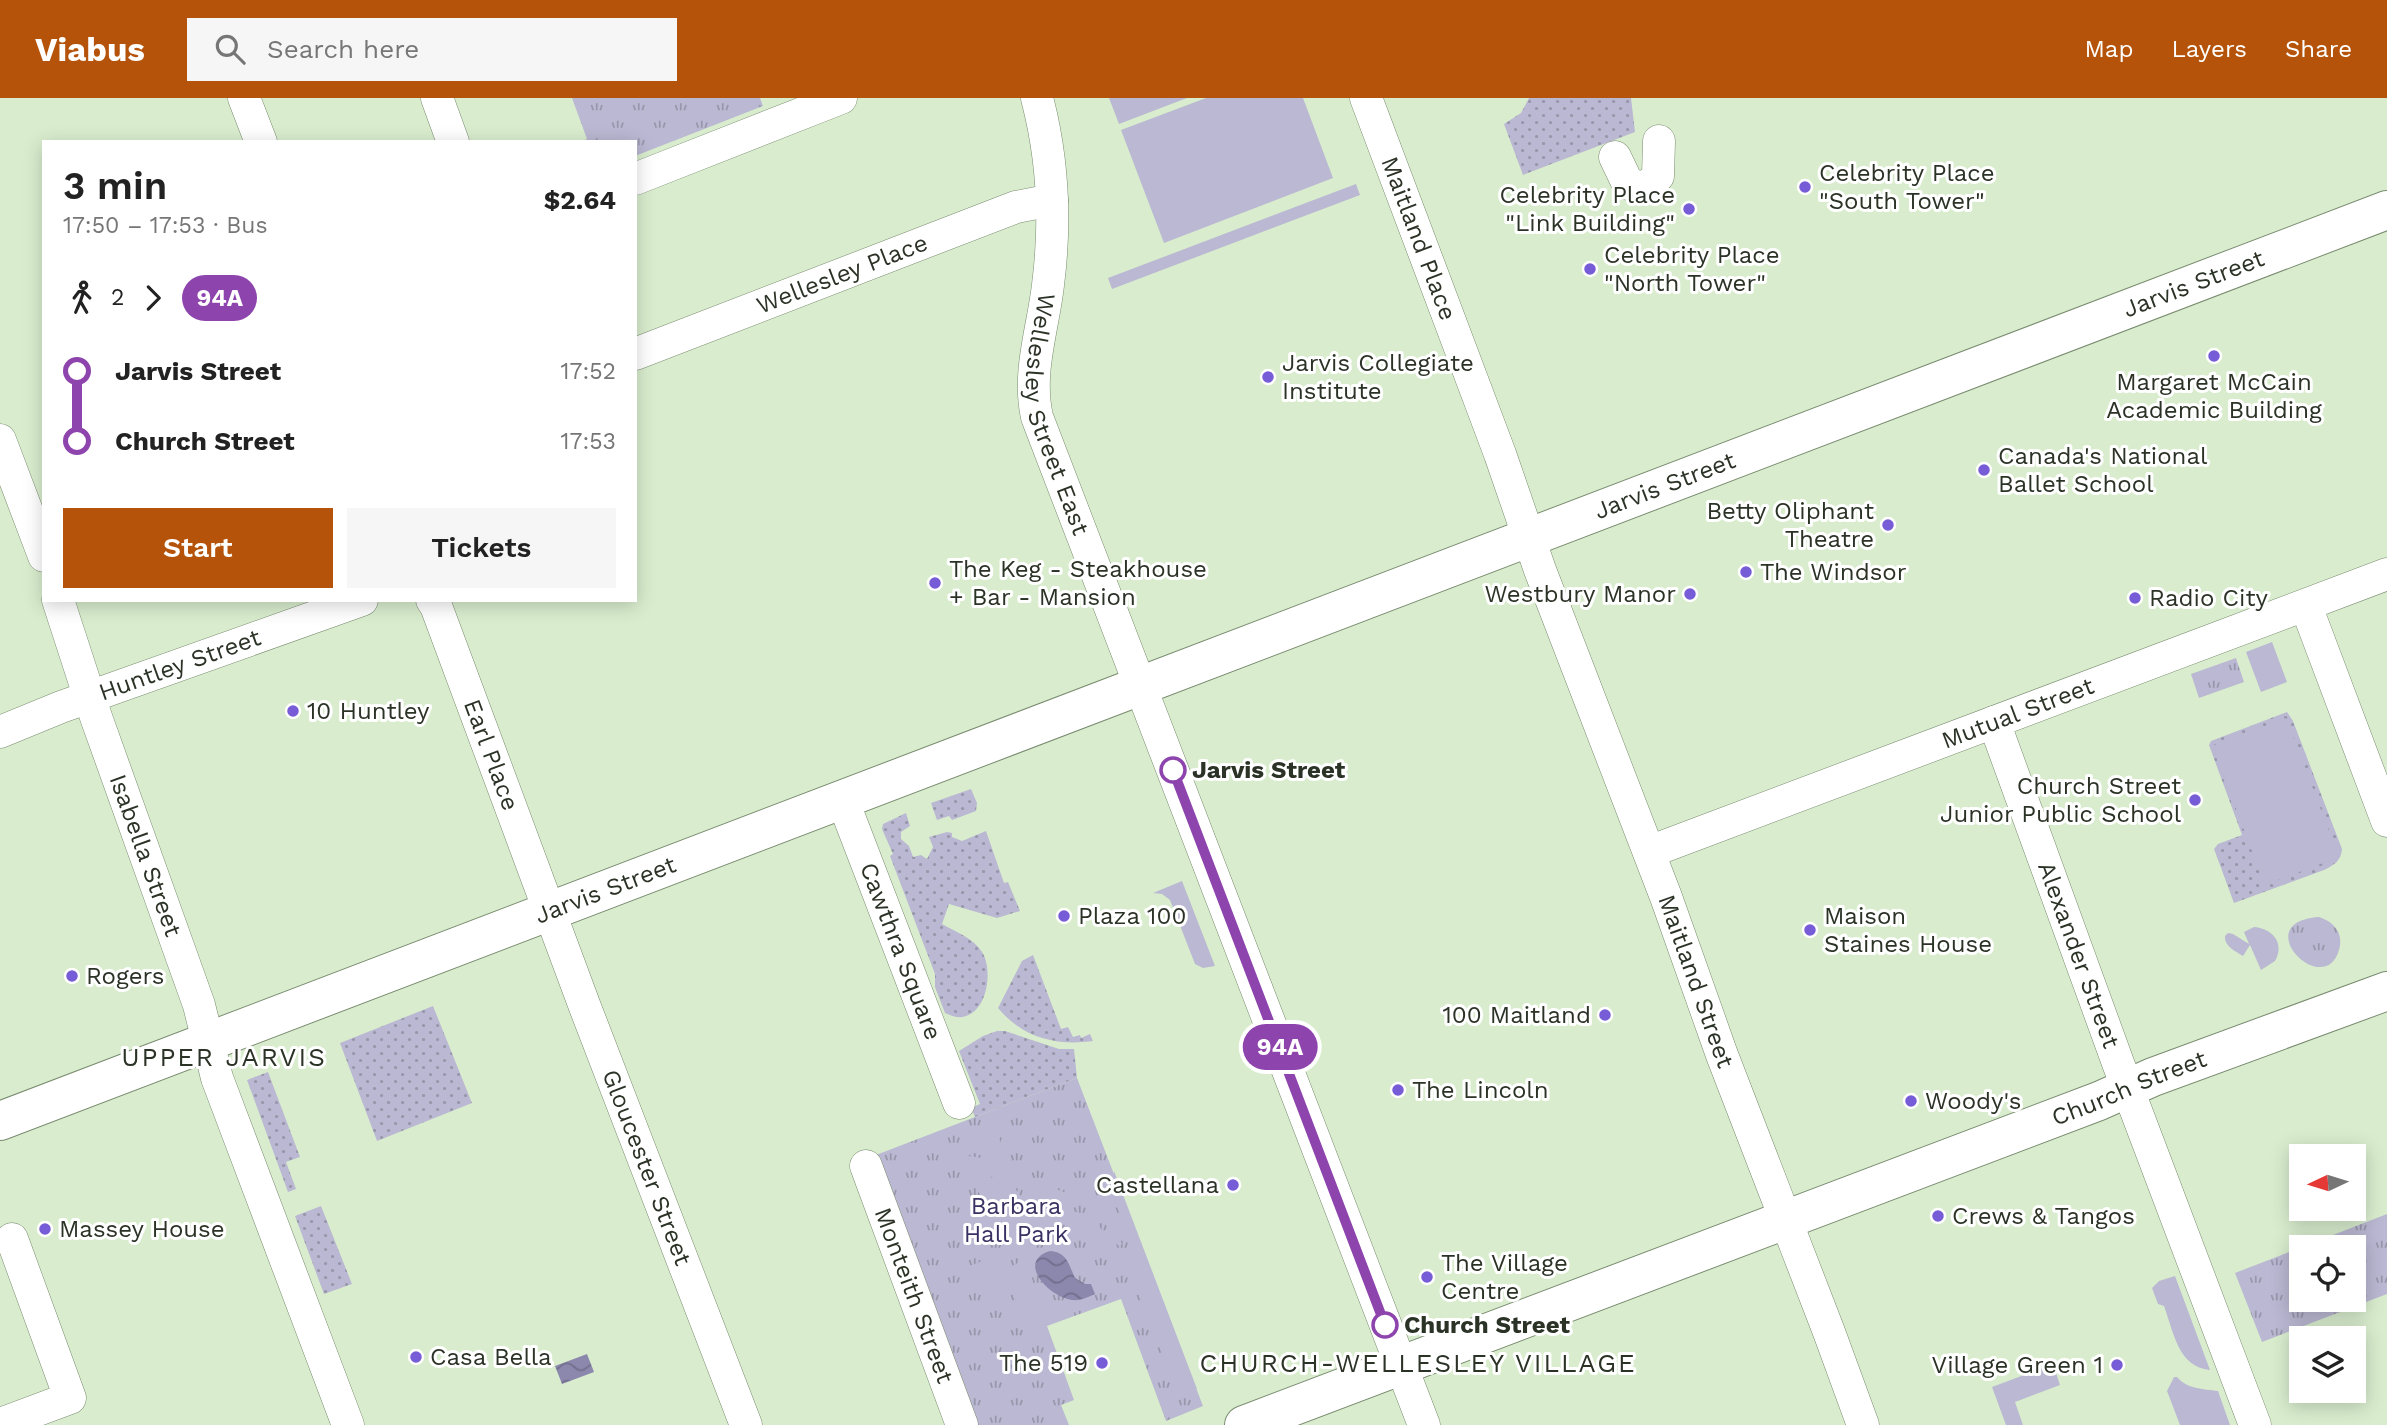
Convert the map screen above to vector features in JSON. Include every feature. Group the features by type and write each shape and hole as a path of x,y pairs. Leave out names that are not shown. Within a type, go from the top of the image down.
{"main road":[{"name":"Jarvis Street","path":"0,1121 2387,210"},
{"name":"Church Street","path":"1244,1425 2387,991"},
{"path":"0,1101 97,1084"}],"street":[{"path":"244,98 260,140"},
{"path":"437,98 452,140"},
{"path":"637,178 841,98"},
{"name":"Wellesley Street East","path":"1037,98 1049,160 1053,241 1032,383 1037,417 1424,1425"},
{"name":"Maitland Place","path":"1366,98 1530,538"},
{"path":"1615,157 1628,184 1646,188 1658,176 1659,141"},
{"name":"Wellesley Place","path":"637,353 1025,204 1052,200"},
{"path":"0,440 42,550"},
{"name":"Maitland Street","path":"1530,538 1863,1425"},
{"name":"Mutual Street","path":"1649,852 2387,574"},
{"name":"Isabella Street","path":"59,602 89,697 199,1005 217,1078 348,1425"},
{"name":"Huntley Street","path":"0,732 89,697 356,602"},
{"name":"Earl Place","path":"433,602 550,911"},
{"path":"2306,606 2387,821"},
{"name":"Alexander Street","path":"1994,722 2255,1425"},
{"name":"Cawthra Square","path":"843,801 959,1103"},
{"name":"Gloucester Street","path":"550,911 584,1007 746,1425"},
{"name":"Monteith Street","path":"866,1166 962,1425"},
{"path":"0,1424 70,1398 12,1240"}],"green space":[{"path":"572,98 760,98 763,106 637,155 637,140 585,140 587,139"},
{"path":"1109,98 1187,98 1119,124"},
{"path":"1206,98 1303,98 1333,178 1164,243 1121,130"},
{"path":"1529,98 1631,98 1635,132 1523,175 1504,124 1521,113"},
{"path":"1356,184 1360,195 1112,289 1108,278"},
{"path":"2272,642 2287,682 2261,692 2246,652"},
{"path":"2236,658 2244,682 2199,698 2191,674"},
{"path":"2287,712 2293,721 2342,849 2340,857 2324,870 2234,903 2214,849 2218,844 2242,835 2209,745 2211,741"},
{"path":"2286,718 2339,857 2265,885 2212,746"},
{"path":"971,789 977,803 976,811 952,820 949,816 937,820 931,803"},
{"path":"906,813 910,826 901,832 901,839 909,846 913,857 921,855 927,859 933,847 929,837 947,832 962,841 986,831 1004,883 1008,882 1020,911 997,918 949,904 942,924 974,943 982,952 987,968 984,997 973,1012 963,1017 945,1013 935,987 935,974 882,829 883,824"},
{"path":"1182,881 1215,966 1203,968 1195,964 1170,900 1162,894 1153,893"},
{"path":"2319,917 2336,929 2340,944 2331,963 2319,967 2307,963 2296,954 2289,943 2289,931 2298,922"},
{"path":"2254,927 2272,934 2279,948 2275,961 2261,970 2250,945 2243,956 2225,940 2228,933 2249,944 2244,932"},
{"path":"1033,955 1061,1029 1068,1027 1073,1037 1080,1035 1081,1038 1090,1034 1093,1041 1066,1042 1041,1038 1018,1027 998,1008 1022,961"},
{"path":"433,1006 472,1103 377,1141 340,1043"},
{"path":"997,1031 1005,1031 1059,1049 1074,1049 1077,1078 975,1117 971,1108 980,1104 959,1051"},
{"path":"268,1072 300,1157 286,1162 296,1189 288,1192 247,1080"},
{"name":"Barbara Hall Park","path":"1077,1078 1203,1406 1166,1421 1121,1299 1047,1326 1074,1400 1061,1405 1069,1425 975,1425 876,1155"},
{"path":"995,1126 1004,1152 1012,1163 1042,1184 1093,1203 1109,1219 1122,1244 1116,1244 1105,1223 1082,1205 1042,1204 1032,1198 1009,1167 988,1150 982,1130"},
{"path":"969,1156 988,1159 1002,1169 1023,1200 1027,1216 1018,1247 1004,1266 1004,1291 998,1293 973,1276 968,1266 988,1258 1004,1242 1009,1219 1006,1201 995,1180 970,1169"},
{"path":"1114,1171 1197,1389 1175,1388 1124,1252 1132,1247 1112,1193"},
{"path":"976,1176 989,1185 997,1198 1001,1214 1000,1230 971,1177"},
{"path":"321,1206 352,1284 324,1294 295,1216"},
{"path":"1057,1210 1071,1211 1092,1219 1111,1245 1121,1268 1115,1275 1108,1277 1105,1272 1108,1257 1106,1249 1093,1234 1080,1227 1065,1224 1041,1230 1029,1269 1035,1288 1052,1299 1053,1308 1049,1319 1041,1322 1027,1321 1014,1296 1011,1276 1015,1265 1030,1245 1039,1223"},
{"path":"2387,1214 2387,1294 2366,1302 2366,1235 2333,1235"},
{"path":"971,1232 998,1234 984,1251 965,1259 965,1244"},
{"path":"2289,1252 2289,1312 2340,1312 2304,1326 2289,1326 2289,1332 2262,1342 2235,1273"},
{"path":"2175,1276 2210,1370 2191,1363 2184,1356 2164,1306 2158,1304 2152,1288 2159,1281"},
{"path":"2053,1364 2060,1385 2015,1402 2023,1425 2006,1425 1992,1387"},
{"path":"2174,1377 2190,1386 2218,1391 2230,1425 2180,1425 2167,1391"}],"water":[{"path":"1050,1251 1064,1257 1075,1278 1085,1284 1091,1284 1095,1294 1078,1300 1068,1299 1049,1289 1041,1281 1035,1264 1040,1256"},
{"path":"587,1354 594,1372 562,1384 555,1366"}],"bus line":[{"name":"94A","path":"1173,770 1385,1325"}],"place":[{"name":"Celebrity Place \"South Tower\"","path":"1805,187"},
{"name":"Celebrity Place \"Link Building\"","path":"1689,209"},
{"name":"Celebrity Place \"North Tower\"","path":"1590,269"},
{"name":"Margaret McCain Academic Building","path":"2214,356"},
{"name":"Jarvis Collegiate Institute","path":"1268,377"},
{"name":"Canada's National Ballet School","path":"1984,470"},
{"name":"Betty Oliphant Theatre","path":"1888,525"},
{"name":"The Windsor","path":"1746,572"},
{"name":"The Keg - Steakhouse + Bar - Mansion","path":"935,583"},
{"name":"Westbury Manor","path":"1690,594"},
{"name":"Radio City","path":"2135,598"},
{"name":"10 Huntley","path":"293,711"},
{"name":"Jarvis Street","path":"1173,770"},
{"name":"Church Street Junior Public School","path":"2195,800"},
{"name":"Plaza 100","path":"1064,916"},
{"name":"Maison Staines House","path":"1810,930"},
{"name":"Rogers","path":"72,976"},
{"name":"100 Maitland","path":"1605,1015"},
{"name":"The Lincoln","path":"1398,1090"},
{"name":"Woody's","path":"1911,1101"},
{"name":"Castellana","path":"1233,1185"},
{"name":"Crews & Tangos","path":"1938,1216"},
{"name":"Massey House","path":"45,1229"},
{"name":"The Village Centre","path":"1427,1277"},
{"name":"Church Street","path":"1385,1325"},
{"name":"Casa Bella","path":"416,1357"},
{"name":"The 519","path":"1102,1363"},
{"name":"Village Green 1","path":"2117,1365"}],"district":[{"name":"UPPER JARVIS","path":"224,1057"},
{"name":"CHURCH-WELLESLEY VILLAGE","path":"1418,1363"}]}
